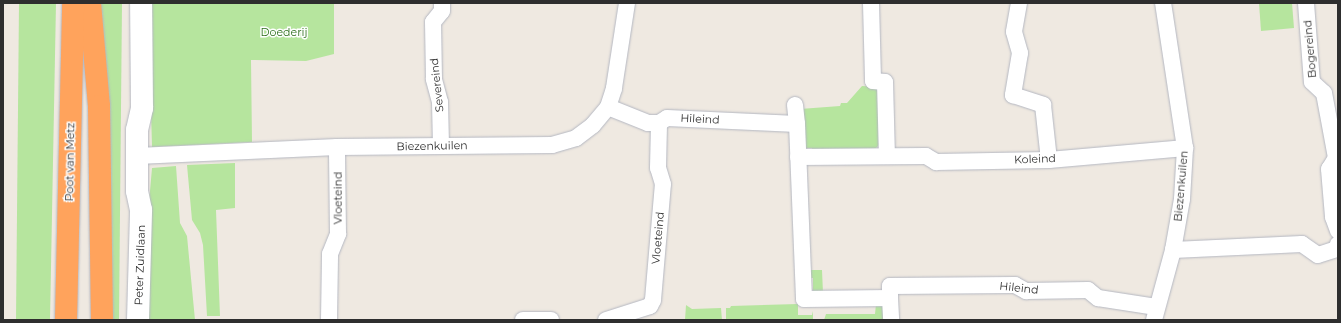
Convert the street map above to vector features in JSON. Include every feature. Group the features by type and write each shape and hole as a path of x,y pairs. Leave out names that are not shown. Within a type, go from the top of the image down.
{"highway":[{"name":"Poot van Metz","path":"66,320 73,3"},
{"path":"90,3 99,122 102,320"}],"street":[{"name":"Peter Zuidlaan","path":"138,320 142,210 148,192 143,156 148,128 142,108 141,3"},
{"name":"Severeind","path":"441,146 440,102 434,79 433,22 442,11 442,3"},
{"name":"Biezenkuilen","path":"143,156 337,147 552,145 576,138 593,125 608,107 614,88 627,3"},
{"path":"871,3 873,81 885,82 887,156"},
{"path":"1019,3 1014,32 1020,54 1013,95 1042,105 1048,160"},
{"name":"Biezenkuilen","path":"1155,314 1173,250 1182,199 1185,148 1163,3"},
{"name":"Bogereind","path":"1306,3 1312,82 1324,93 1336,158 1329,168 1332,217 1338,230"},
{"path":"796,105 804,299 890,298 891,320"},
{"name":"Hileind","path":"608,107 648,122 659,123 667,118 797,124"},
{"name":"Vloeteind","path":"606,320 650,306 653,300 663,184 658,168 659,123"},
{"name":"Vloeteind","path":"329,320 330,254 338,234 337,147"},
{"name":"Koleind","path":"798,157 926,156 936,162 1048,160 1185,148"},
{"path":"1173,250 1302,244 1318,255 1337,249 1338,244"},
{"name":"Hileind","path":"890,298 890,286 1015,285 1026,291 1088,290 1098,298 1155,314"},
{"path":"523,320 551,320"}],"green space":[{"path":"19,3 56,3 50,320 16,320"},
{"path":"94,3 122,3 119,320 104,320"},
{"name":"Doederij","path":"148,3 334,3 334,54 306,61 251,60 252,142 152,147"},
{"path":"1259,3 1292,3 1294,28 1261,31"},
{"path":"862,86 878,87 879,145 873,151 812,152 812,148 801,148 800,109 840,106 841,103 847,103"},
{"path":"235,163 235,208 216,210 220,316 207,316 203,245 200,233 192,220 187,165"},
{"path":"176,166 180,223 187,236 195,320 145,320 148,214 152,168"},
{"path":"806,270 822,270 823,293 813,293 813,278 807,278"},
{"path":"888,303 888,320 824,320 826,314 875,314 876,304"},
{"path":"798,304 798,315 812,315 813,311 813,320 726,320 726,308 730,308 731,306"},
{"path":"686,305 692,309 721,308 722,320 685,320"}]}
